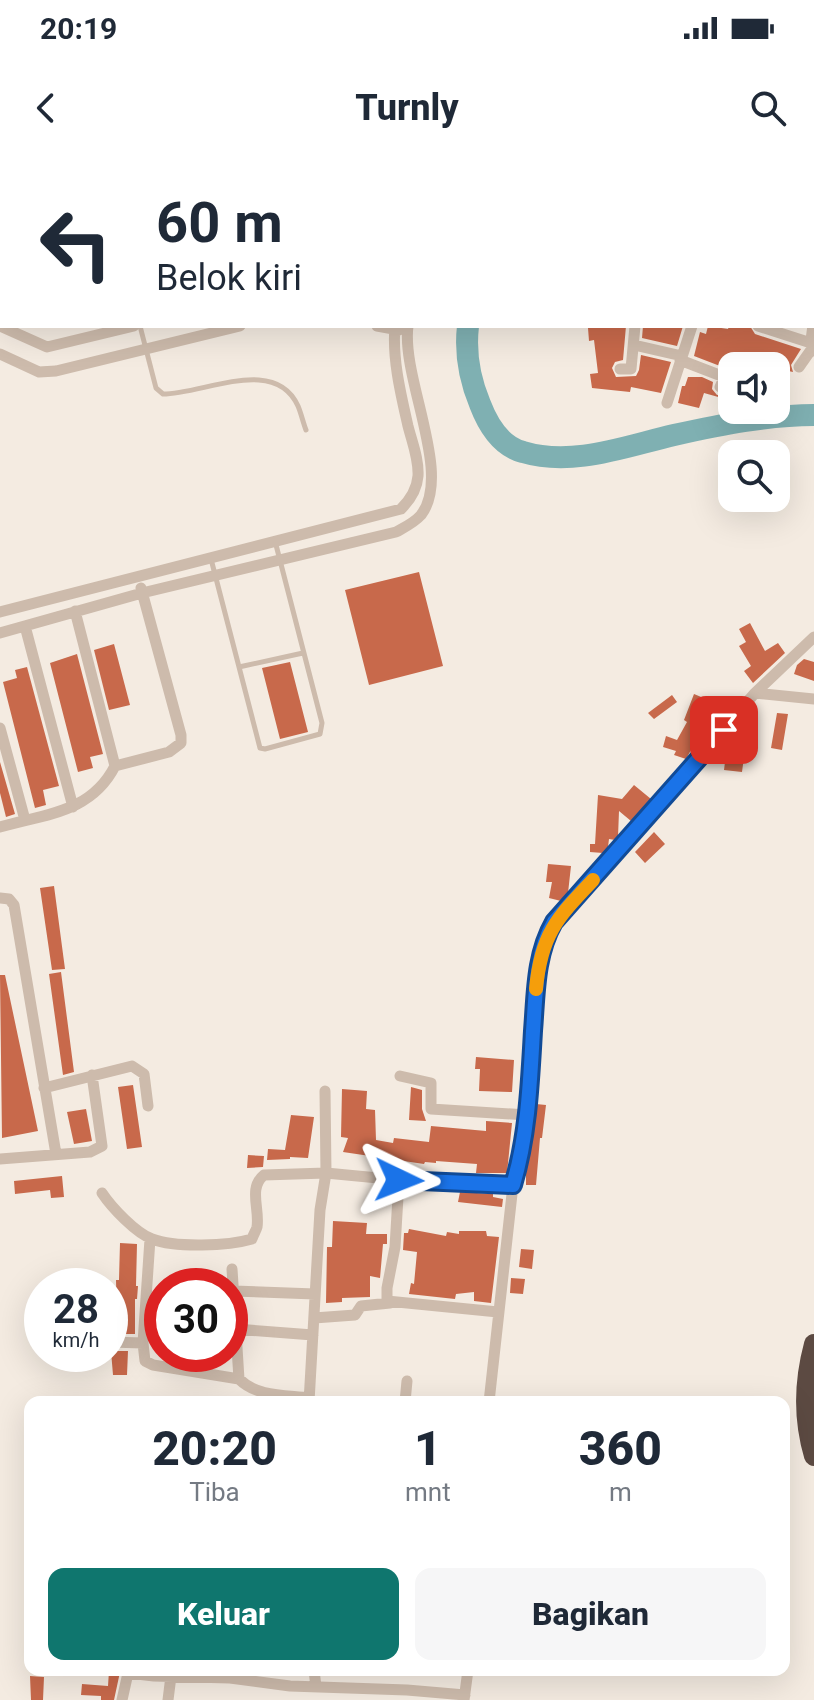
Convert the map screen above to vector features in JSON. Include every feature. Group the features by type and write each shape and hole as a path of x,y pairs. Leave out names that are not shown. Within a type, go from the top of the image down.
{"highway":[{"path":"814,1344 805,1414 814,1456"}],"street":[{"path":"4,328 47,347 128,328"},
{"path":"0,354 39,372 56,371 232,328"},
{"path":"0,612 401,509 416,487 418,473 402,401 394,328 408,329 409,362 431,456 432,475 426,507 412,524 396,532 142,593 0,633"},
{"path":"620,369 631,370 635,328"},
{"path":"667,403 691,328"},
{"path":"764,328 812,344 799,367"},
{"path":"634,345 681,358 718,377"},
{"path":"401,509 412,524"},
{"path":"0,827 85,803 115,766 169,752 181,743 140,577"},
{"path":"51,598 55,617"},
{"path":"75,611 115,766"},
{"path":"25,626 73,807"},
{"path":"490,1396 513,1185 523,1151 537,973 545,938 554,922 755,693 814,637"},
{"path":"755,693 814,699"},
{"path":"0,728 25,820"},
{"path":"0,898 9,899 14,905 56,1154"},
{"path":"44,1088 127,1067 139,1069 144,1074 148,1106"},
{"path":"0,1159 90,1152 102,1146 92,1075"},
{"path":"400,1076 431,1083 431,1109 527,1115"},
{"path":"309,1396 320,1210 326,1173 325,1091"},
{"path":"102,1193 113,1209 150,1239 201,1244 238,1243 252,1239 257,1226 255,1190 259,1178 264,1175 326,1173 513,1185"},
{"path":"390,1303 386,1294 395,1247 399,1180"},
{"path":"148,1268 150,1239"},
{"path":"248,1292 315,1294"},
{"path":"314,1318 355,1315 361,1306 390,1303 498,1312"},
{"path":"248,1330 313,1335"},
{"path":"144,1334 145,1361 153,1365 239,1379"},
{"path":"128,1343 143,1343"},
{"path":"238,1372 239,1379 247,1388 285,1396"},
{"path":"406,1396 407,1381"},
{"path":"122,1700 127,1676"},
{"path":"168,1700 171,1676"},
{"path":"243,1676 378,1695 464,1698 467,1676"},
{"path":"315,1676 316,1687"}],"lane":[{"path":"138,328 156,388 163,394 267,378 284,387 297,403 306,430"},
{"path":"211,558 255,736 260,748 265,749 320,734 323,729 275,541"},
{"path":"239,667 303,653"}],"building":[{"path":"588,328 626,328 623,360 615,362 612,368 616,377 636,376 641,355 671,362 661,393 631,387 630,392 592,388 590,374 598,373 594,340 589,341"},
{"path":"643,328 682,328 677,346 642,338"},
{"path":"708,328 751,328 755,334 801,349 791,365 793,372 790,371 790,352 718,352 718,365 694,356 700,332 706,334"},
{"path":"688,377 702,377 713,382 712,389 718,397 704,393 699,408 678,403 682,386 685,386"},
{"path":"419,572 443,666 369,685 345,590"},
{"path":"750,623 765,651 778,643 785,653 753,683 744,671 751,666 739,646 746,642 739,629"},
{"path":"114,644 130,705 109,710 94,650"},
{"path":"77,654 103,754 90,757 93,768 78,772 50,663"},
{"path":"804,659 814,662 814,681 794,674 797,665"},
{"path":"290,662 308,732 280,739 262,668"},
{"path":"27,667 59,786 43,790 46,805 35,808 3,682 17,678 15,670"},
{"path":"694,694 706,699 698,717 707,722 700,743 696,741 686,759 674,755 676,751 663,747 666,736 677,740 687,722 684,720"},
{"path":"672,695 677,702 654,719 648,713"},
{"path":"777,713 788,714 782,750 771,748"},
{"path":"726,754 744,757 742,772 724,770"},
{"path":"0,762 15,814 6,817 0,793"},
{"path":"634,785 651,799 631,821 619,811 618,837 609,839 603,853 590,852 590,844 595,844 598,795 622,799"},
{"path":"654,832 665,844 645,863 635,852"},
{"path":"548,864 571,866 568,893 561,901 549,898 552,882 546,882"},
{"path":"54,886 65,969 52,970 40,888"},
{"path":"61,972 74,1072 63,1075 49,974"},
{"path":"0,975 5,975 38,1131 2,1138"},
{"path":"476,1057 514,1060 512,1092 479,1091 480,1069 475,1069"},
{"path":"133,1085 142,1147 127,1149 118,1087"},
{"path":"411,1087 422,1090 422,1109 426,1121 409,1120"},
{"path":"342,1089 367,1091 366,1109 375,1110 376,1140 393,1143 394,1138 429,1142 431,1126 486,1131 486,1121 512,1123 507,1173 476,1173 477,1164 436,1161 424,1164 343,1152 348,1138 341,1137"},
{"path":"536,1104 546,1105 542,1138 536,1185 526,1185 526,1167"},
{"path":"86,1109 92,1141 74,1144 67,1112"},
{"path":"291,1115 314,1117 308,1158 267,1160 268,1149 285,1150"},
{"path":"248,1155 264,1156 263,1167 247,1168"},
{"path":"62,1176 64,1197 51,1198 50,1190 15,1194 14,1181"},
{"path":"460,1192 493,1194 493,1197 503,1199 502,1207 458,1202"},
{"path":"333,1221 367,1223 366,1234 387,1234 380,1278 370,1276 370,1297 342,1298 342,1302 326,1303 327,1247 332,1247"},
{"path":"409,1229 446,1236 447,1232 486,1231 487,1236 499,1237 491,1303 474,1301 474,1292 456,1294 455,1299 409,1294 411,1283 414,1284 417,1252 403,1250 404,1233 408,1233"},
{"path":"120,1243 137,1244 135,1334 128,1334 128,1268 119,1268"},
{"path":"521,1249 534,1250 532,1269 519,1267"},
{"path":"511,1278 525,1279 523,1294 510,1293"},
{"path":"113,1372 127,1372 127,1375 113,1375"},
{"path":"30,1676 44,1677 43,1700 31,1700"},
{"path":"109,1676 119,1676 114,1700 81,1695 82,1684 108,1686"}],"waterway":[{"path":"468,328 469,366 483,412 501,440 523,452 542,456 580,456 726,424 814,415"}],"slow traffic":[{"path":"536,989 545,938 554,922 593,880"}],"route":[{"path":"399,1180 513,1185 523,1151 537,973 545,938 554,922 724,730"}]}
